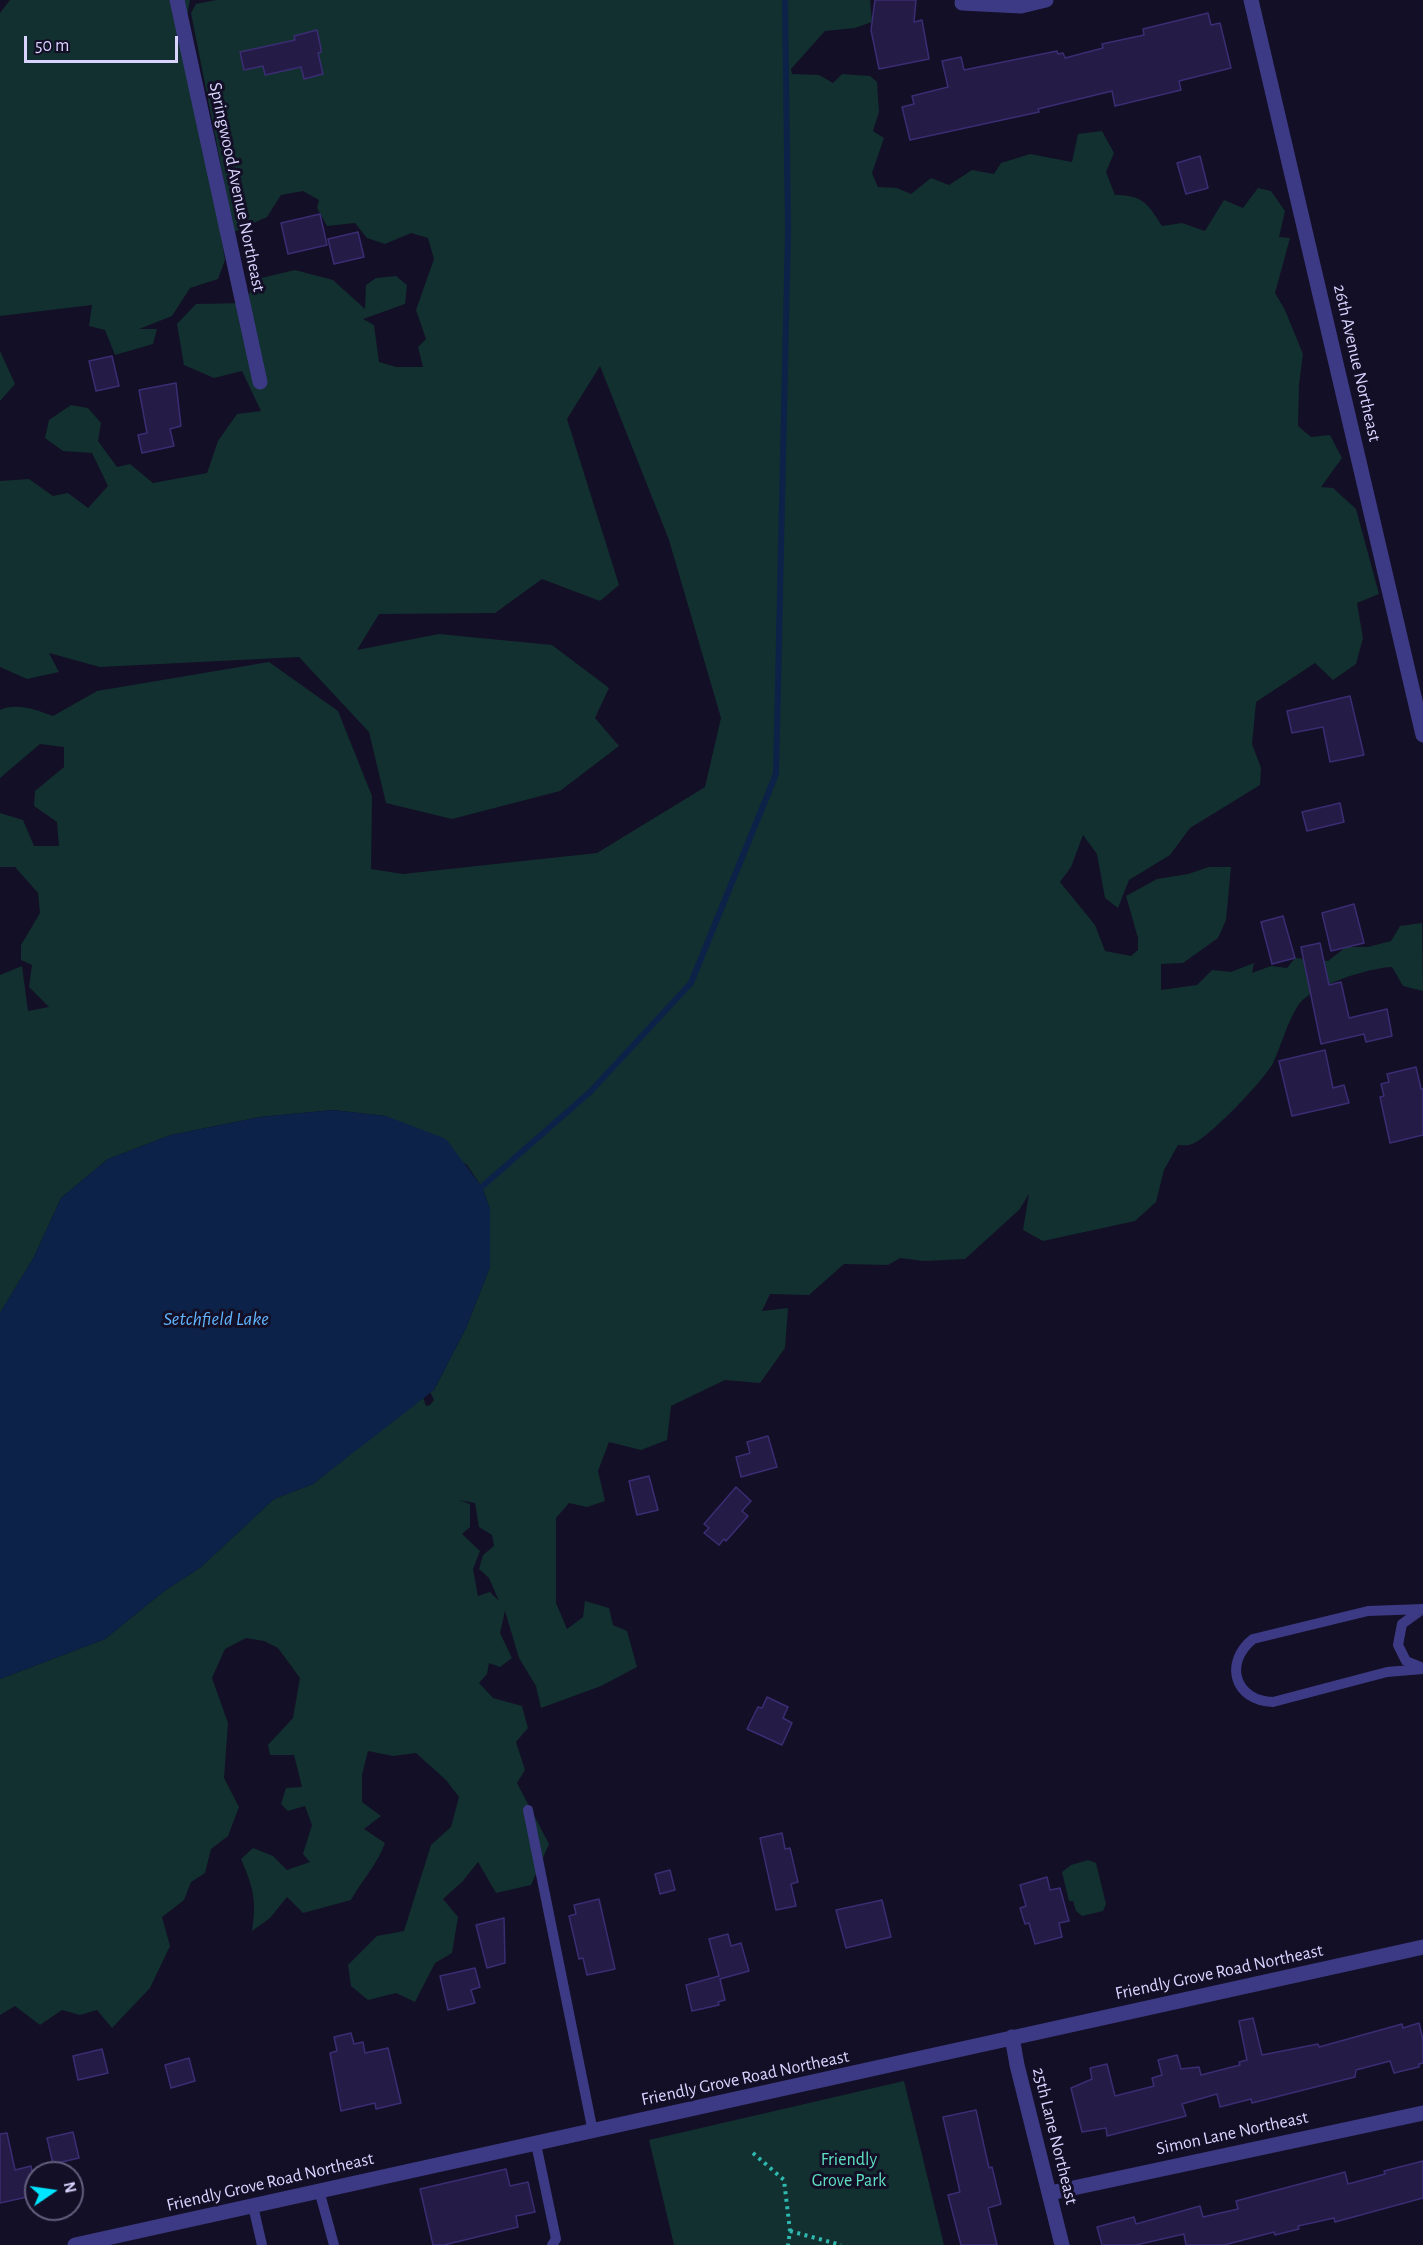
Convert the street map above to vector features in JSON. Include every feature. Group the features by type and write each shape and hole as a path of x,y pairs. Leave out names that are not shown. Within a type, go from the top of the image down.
{"street":[{"name":"Springwood Avenue Northeast","path":"177,0 260,382"},
{"path":"962,3 1021,6 1046,0"},
{"name":"26th Avenue Northeast","path":"1251,0 1423,735"},
{"name":"Friendly Grove Road Northeast","path":"75,2245 1423,1947"},
{"name":"25th Lane Northeast","path":"1012,2037 1062,2245"},
{"name":"Simon Lane Northeast","path":"1050,2193 1423,2112"}],"lane":[{"path":"1423,1609 1368,1611 1253,1640 1242,1648 1236,1667 1239,1682 1247,1694 1258,1702 1273,1702 1387,1672 1423,1668"},
{"path":"1423,1609 1402,1624 1398,1645 1406,1661 1423,1668"},
{"path":"528,1810 592,2132"},
{"path":"536,2144 556,2239 552,2245"},
{"path":"319,2190 334,2245"},
{"path":"253,2206 262,2245"}],"path":[{"path":"753,2153 784,2180 790,2231 788,2245"},
{"path":"790,2231 841,2245"}],"green space":[{"path":"10,0 190,0 186,22 225,260 218,279 190,288 172,316 139,329 157,329 153,344 115,355 105,330 89,326 92,305 0,316 0,13"},
{"path":"216,0 870,0 872,22 855,28 825,31 791,69 792,74 819,75 833,83 842,74 870,76 877,82 879,112 873,131 884,138 872,173 878,187 897,188 911,194 931,178 949,185 972,170 994,174 1001,163 1030,154 1072,162 1078,134 1102,131 1114,153 1106,172 1115,195 1124,195 1144,202 1162,226 1182,223 1205,231 1224,200 1243,208 1258,188 1271,191 1285,211 1279,237 1290,238 1275,293 1285,310 1303,354 1299,385 1298,426 1311,437 1330,435 1342,458 1321,487 1333,488 1356,509 1379,594 1357,603 1363,638 1356,664 1333,680 1315,663 1256,702 1252,744 1261,768 1260,785 1190,828 1170,855 1129,880 1118,908 1105,898 1097,854 1083,835 1071,867 1060,882 1095,925 1105,951 1131,956 1138,950 1138,938 1126,896 1157,879 1188,874 1209,867 1231,867 1226,920 1218,938 1183,963 1161,964 1161,990 1197,985 1212,970 1231,972 1254,963 1252,973 1271,966 1287,968 1295,958 1328,961 1346,947 1368,947 1391,941 1400,926 1422,923 1423,991 1403,986 1392,967 1342,979 1306,997 1295,1011 1268,1071 1236,1108 1210,1132 1192,1144 1178,1145 1164,1170 1156,1202 1135,1221 1043,1241 1023,1230 1029,1194 1019,1210 965,1259 924,1261 900,1258 888,1265 844,1264 809,1295 770,1294 762,1311 788,1308 785,1348 760,1383 725,1380 671,1406 667,1440 641,1450 609,1442 598,1471 605,1501 587,1507 569,1503 556,1518 556,1603 567,1629 583,1617 585,1601 609,1608 613,1625 627,1631 637,1667 601,1686 541,1708 536,1686 519,1658 505,1611 500,1633 512,1658 500,1667 489,1663 487,1674 479,1683 493,1698 522,1706 528,1728 516,1742 525,1770 517,1783 549,1844 531,1885 496,1893 478,1862 463,1881 443,1899 458,1917 452,1953 435,1963 415,2002 396,1993 368,2000 351,1986 348,1965 377,1936 404,1931 431,1845 451,1827 459,1797 446,1780 416,1753 393,1756 368,1751 362,1775 362,1802 381,1816 364,1829 385,1843 374,1865 351,1900 303,1913 287,1897 270,1918 252,1931 253,1894 241,1859 253,1848 273,1856 287,1870 310,1862 303,1854 312,1825 305,1806 288,1811 281,1804 286,1788 302,1787 294,1755 270,1755 268,1745 293,1718 300,1678 278,1648 264,1641 246,1638 225,1649 212,1678 228,1723 224,1778 239,1807 228,1836 211,1849 205,1873 191,1882 184,1900 162,1917 170,1946 150,1988 112,2028 97,2010 80,2015 62,2010 40,2025 15,2006 0,2015 0,1679 105,1639 163,1592 201,1567 274,1499 313,1484 423,1397 426,1406 430,1405 434,1400 430,1392 434,1390 466,1328 490,1267 490,1209 482,1187 467,1165 386,1116 333,1110 260,1117 171,1135 108,1159 61,1198 34,1257 0,1313 0,975 22,966 28,1011 49,1007 29,987 32,965 21,960 21,945 40,913 38,893 15,867 0,867 0,813 23,820 34,846 59,846 57,822 34,806 35,791 64,767 64,747 40,744 0,778 0,710 19,707 34,709 53,716 97,691 269,662 338,711 372,796 371,869 403,874 597,853 705,787 721,718 669,540 600,366 567,419 619,585 600,601 542,579 495,613 379,614 357,650 439,634 552,645 609,688 595,718 619,746 560,791 452,819 386,803 369,732 299,657 100,667 49,653 59,672 27,679 0,667 0,481 29,479 53,496 68,493 88,508 108,486 92,453 63,451 45,438 49,420 71,405 88,408 101,423 98,441 117,467 130,464 153,483 207,473 218,441 237,414 261,411 242,371 214,378 184,365 177,324 196,304 247,303 253,280 295,270 333,280 365,309 366,285 376,278 396,276 407,285 405,304 363,319 374,325 379,362 396,367 423,367 418,347 426,339 416,310 434,259 428,238 411,233 385,244 367,238 355,223 327,226 317,208 319,200 303,191 281,195 267,217 234,232 191,13 196,4","holes":["459,1500 475,1503 479,1527 492,1535 494,1546 483,1555 479,1569 489,1578 499,1601 490,1592 478,1596 473,1569 480,1551 462,1534 470,1527 470,1504"]},
{"path":"0,351 15,384 0,401"},
{"path":"1088,1860 1096,1863 1106,1904 1103,1911 1082,1916 1076,1911 1073,1901 1069,1901 1062,1872 1071,1865"},
{"name":"Friendly Grove Park","path":"904,2081 944,2245 674,2245 649,2140"}],"water":[{"name":"Setchfield Lake","path":"333,1110 386,1116 446,1139 482,1187 490,1209 490,1267 466,1328 434,1390 313,1484 274,1499 201,1567 163,1592 105,1639 0,1679 0,1313 34,1257 61,1198 108,1159 171,1135 260,1117"}],"building":[{"path":"875,0 916,0 914,22 922,20 929,59 879,69 871,30"},
{"path":"1208,13 1211,25 1220,23 1231,68 1179,81 1181,90 1115,106 1112,91 1038,109 1039,112 910,140 902,107 914,104 912,96 948,87 942,61 961,57 964,70 1057,51 1058,54 1063,53 1065,58 1103,48 1102,44 1144,35 1143,29"},
{"path":"317,30 321,49 318,53 323,74 304,79 301,67 265,75 263,66 244,70 240,52 295,40 294,36"},
{"path":"1200,156 1208,188 1186,194 1177,163"},
{"path":"320,214 327,245 288,254 281,223"},
{"path":"358,232 364,257 334,264 328,239"},
{"path":"112,356 119,386 96,391 89,361"},
{"path":"176,383 181,426 170,429 174,446 142,453 138,435 147,433 139,390"},
{"path":"1350,696 1364,755 1330,762 1323,727 1292,733 1287,711"},
{"path":"1340,803 1344,822 1307,831 1302,812"},
{"path":"1354,904 1364,943 1331,951 1322,913"},
{"path":"1283,916 1295,958 1272,964 1261,922"},
{"path":"1320,943 1329,985 1341,982 1349,1018 1387,1009 1392,1036 1366,1042 1364,1034 1321,1044 1301,947"},
{"path":"1325,1050 1333,1088 1344,1085 1349,1103 1292,1116 1279,1061"},
{"path":"1416,1067 1421,1089 1423,1089 1423,1135 1390,1143 1380,1097 1384,1096 1381,1084 1389,1082 1387,1074"},
{"path":"768,1436 777,1467 741,1477 736,1457 750,1453 747,1442"},
{"path":"649,1476 658,1510 637,1515 629,1481"},
{"path":"736,1487 751,1501 742,1511 748,1516 726,1541 724,1539 719,1545 704,1533 709,1528 704,1524"},
{"path":"767,1697 788,1707 783,1718 792,1723 782,1745 747,1729 758,1707 762,1708"},
{"path":"782,1833 785,1849 790,1848 798,1882 791,1884 796,1906 776,1910 760,1838"},
{"path":"670,1870 675,1890 660,1894 655,1874"},
{"path":"1047,1877 1050,1890 1060,1888 1069,1921 1059,1923 1062,1937 1035,1944 1029,1923 1025,1924 1020,1908 1026,1906 1020,1885"},
{"path":"599,1899 615,1969 587,1975 583,1958 579,1959 569,1916 576,1914 574,1905"},
{"path":"882,1900 891,1937 846,1948 836,1910"},
{"path":"504,1918 505,1963 487,1968 476,1925"},
{"path":"728,1934 731,1946 741,1943 749,1971 720,1979 725,2000 718,2002 719,2005 692,2011 686,1985 719,1976 709,1939"},
{"path":"475,1968 480,1987 471,1990 475,2003 448,2010 440,1976"},
{"path":"1253,2018 1262,2055 1318,2044 1319,2047 1402,2024 1403,2028 1419,2023 1423,2040 1423,2063 1419,2064 1419,2067 1394,2073 1390,2061 1356,2070 1355,2077 1252,2103 1251,2099 1220,2107 1217,2094 1182,2104 1186,2116 1107,2136 1106,2128 1082,2132 1071,2088 1092,2079 1090,2068 1107,2064 1115,2096 1154,2086 1152,2078 1162,2075 1158,2060 1177,2055 1181,2069 1199,2067 1201,2075 1240,2065 1239,2062 1247,2060 1239,2021"},
{"path":"351,2033 354,2044 363,2042 365,2053 388,2048 401,2103 376,2109 375,2103 341,2111 330,2053 337,2051 334,2037"},
{"path":"102,2049 108,2073 78,2080 73,2056"},
{"path":"189,2058 195,2081 171,2088 165,2065"},
{"path":"976,2110 989,2168 992,2167 1001,2204 988,2208 997,2245 961,2245 948,2195 960,2192 943,2117"},
{"path":"73,2132 79,2158 52,2161 47,2138"},
{"path":"7,2133 15,2170 24,2168 24,2198 0,2203 0,2134"},
{"path":"1423,2161 1423,2198 1335,2222 1334,2218 1298,2226 1299,2229 1275,2235 1274,2232 1224,2245 1186,2245 1184,2234 1136,2245 1102,2245 1097,2227 1134,2217 1136,2224 1200,2206 1203,2217 1238,2209 1236,2201 1345,2172 1348,2184 1385,2174 1384,2171"},
{"path":"506,2169 510,2186 528,2182 535,2212 516,2216 518,2227 444,2245 433,2245 420,2189"}],"waterway":[{"path":"477,1191 590,1092 691,983 776,774 788,231 785,0"}]}
